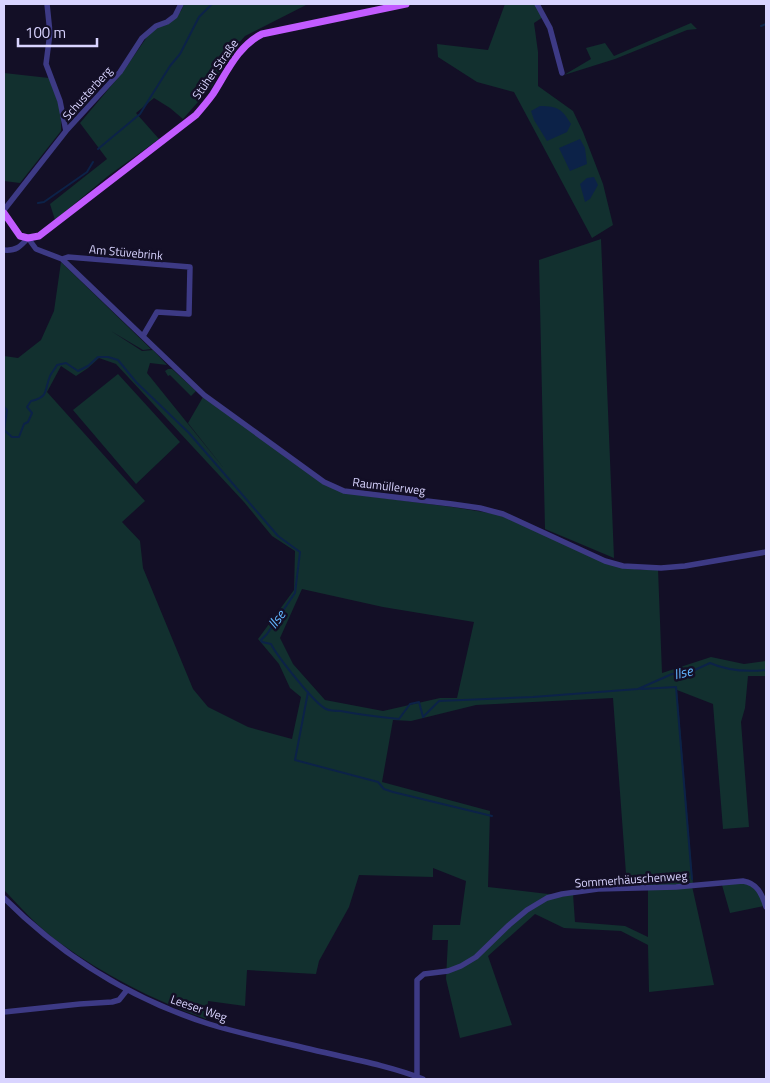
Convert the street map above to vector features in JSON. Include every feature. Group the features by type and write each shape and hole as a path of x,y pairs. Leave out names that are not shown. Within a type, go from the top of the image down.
{"main road":[{"name":"Stüher Straße","path":"28,238 39,236 196,115 212,96 242,48 250,40 262,34 406,4"},
{"path":"4,211 15,231 20,236 28,238"}],"street":[{"path":"47,4 50,33 46,64 62,108 66,132"},
{"name":"Schusterberg","path":"4,211 66,132 120,72 142,38 156,26 175,16 181,4"},
{"path":"537,4 550,28 562,74"},
{"path":"4,250 13,250 20,247 28,238"},
{"name":"Raumüllerweg","path":"28,238 36,249 62,260 204,395 324,482 344,491 480,508 503,514 605,561 623,566 661,568 685,566 766,552"},
{"name":"Am Stüvebrink","path":"62,260 68,257 190,267 189,314 157,312 143,336"},
{"name":"Sommerhäuschenweg","path":"448,972 476,957 527,910 547,898 562,894 598,889 666,887 743,881 750,882 756,887 762,895 766,907"},
{"name":"Leeser Weg","path":"4,898 27,921 85,966 127,990 169,1010 209,1024 420,1078 418,980 424,974 448,972"},
{"path":"4,1012 112,1002 119,1000 127,990"}],"green space":[{"path":"184,4 308,4 245,36 232,51 212,86 183,119 154,98 136,113 159,139 108,176 55,220 50,204 107,159 80,123 122,73 149,34 181,11"},
{"path":"505,4 535,4 543,17 534,23 538,52 538,86 573,111 603,184 613,225 592,238 514,92 477,82 438,57 437,44 488,50"},
{"path":"691,23 697,29 687,30 615,59 564,75 591,59 586,48 605,43 614,56"},
{"path":"4,73 49,78 61,114 61,131 20,183 4,181"},
{"path":"601,239 614,558 545,529 539,260"},
{"path":"61,262 151,349 143,350 111,331 142,351 153,350 167,365 150,363 147,373 226,471 188,423 203,397 344,493 496,514 605,563 640,570 658,569 662,673 711,657 744,664 766,661 766,676 748,676 745,708 741,722 749,827 723,829 713,704 677,690 693,884 627,887 613,698 476,705 411,721 393,720 382,782 490,811 488,887 548,894 573,894 575,922 625,926 648,937 648,890 692,886 714,985 649,992 648,945 621,931 564,928 535,914 488,956 512,1025 460,1038 446,979 448,940 432,940 433,925 460,925 466,881 433,868 433,877 359,875 349,907 319,961 316,974 247,970 245,1006 208,1001 206,1019 168,1004 94,966 52,937 24,911 4,890 4,356 18,358 41,340 54,311","holes":["99,358 116,364 244,502 272,536 295,551 294,590 258,639 279,664 290,688 301,697 292,739 248,727 208,707 193,689 143,568 140,541 122,522 145,501 47,392 61,366 76,376","302,589 383,607 474,622 457,698 440,698 383,711 325,700 293,664 280,638"]},
{"path":"172,369 196,391 191,396 170,375 168,376 165,371"},
{"path":"118,374 180,442 136,484 73,410"},
{"path":"743,882 756,891 764,906 730,913 722,885"}],"water":[{"path":"540,106 559,109 571,124 567,132 547,141 534,120 531,111"},
{"path":"580,139 585,148 587,164 570,171 559,148"},
{"path":"594,177 598,185 590,199 585,202 580,184 587,178"}],"waterway":[{"path":"98,149 140,114 170,66 180,54 199,17 212,4"},
{"path":"761,26 766,24"},
{"path":"38,203 44,202 87,172 93,162"},
{"name":"Ilse","path":"4,407 7,410 4,430 12,437 19,437 24,424 28,422 32,413 27,407 31,401 41,398 57,365 66,363 78,371 88,366 98,357 118,360 136,382 189,433 278,536 300,552 295,593 261,640 271,644 305,689 320,705 328,710 399,719 410,704 419,702 423,717 439,701 533,697 638,689 672,674 686,674 710,663 737,670 766,670"},
{"path":"641,689 676,687 692,879"},
{"path":"308,692 295,760 378,782 384,789 393,792 492,816"}]}
